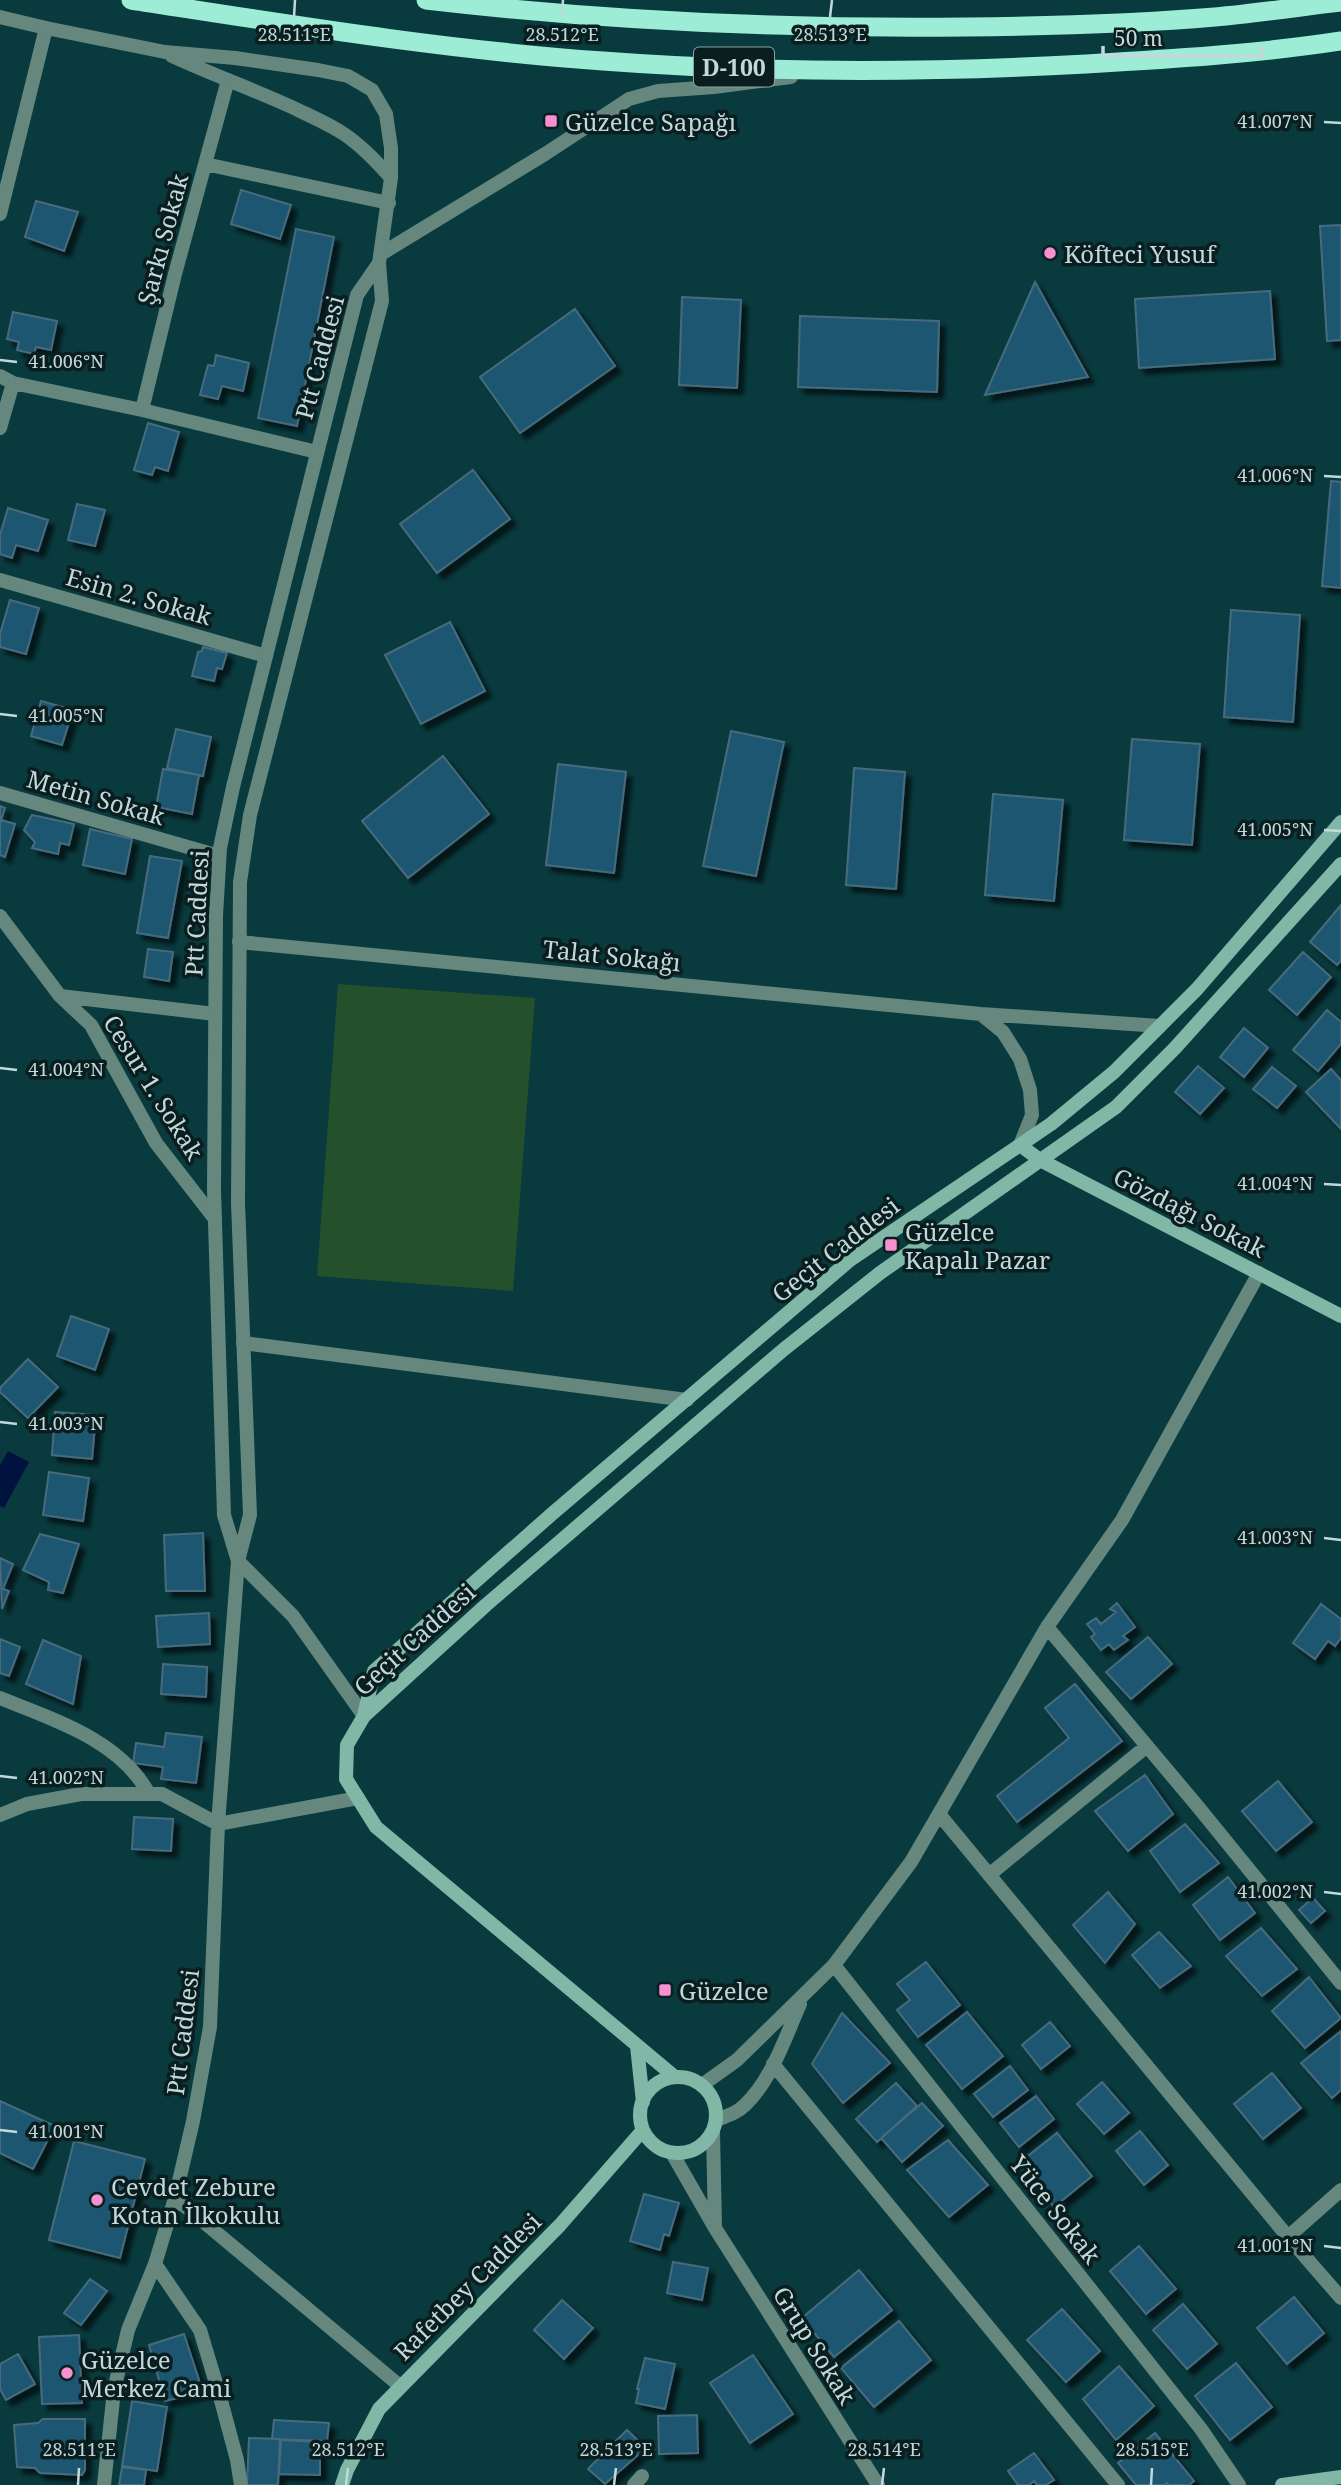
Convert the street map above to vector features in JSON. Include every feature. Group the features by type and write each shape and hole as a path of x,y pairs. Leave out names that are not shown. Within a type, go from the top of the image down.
{"highway":[{"name":"D-100","path":"131,0 319,29 589,60 690,66 838,71 1025,67 1193,58 1341,41"},
{"name":"D-100","path":"427,0 543,13 785,28 1126,23 1216,17 1341,2"}],"main road":[{"name":"Geçit Caddesi","path":"364,1716 374,1671 553,1513 850,1260 1051,1124 1114,1072 1197,989 1341,822"},
{"name":"Geçit Caddesi","path":"364,1716 486,1605 782,1350 880,1273 1116,1107 1175,1048 1341,864"},
{"name":"Gözdağı Sokak","path":"1020,1145 1040,1160 1341,1315"},
{"path":"364,1716 347,1745 346,1779 376,1827 675,2077"},
{"path":"637,2046 643,2102"},
{"path":"675,2077 702,2085 711,2095 716,2107 715,2126 706,2142 685,2153 660,2149 650,2141 643,2130 640,2111 643,2102 655,2085 675,2077"},
{"name":"Rafetbey Caddesi","path":"342,2485 346,2470 379,2409 560,2225 643,2130"},
{"path":"1282,2485 1341,2477"}],"street":[{"path":"0,17 46,29 165,52 235,58 348,76 372,90 386,114 391,148 391,178 380,258"},
{"path":"0,214 46,29"},
{"path":"165,52 286,105 344,134 391,178"},
{"path":"380,258 629,99 659,91 714,87 838,71"},
{"name":"Şarkı Sokak","path":"142,410 175,274 228,80"},
{"path":"205,164 388,203"},
{"name":"Ptt Caddesi","path":"238,1561 224,1515 215,1219 216,916 219,856 233,787 357,295 380,258"},
{"name":"Ptt Caddesi","path":"104,2485 114,2390 125,2342 155,2264 175,2198 193,2121 210,2027 218,1824 238,1561 250,1515 238,1203 240,882 250,815 382,301 380,258"},
{"path":"0,428 6,380 317,452"},
{"name":"Esin 2. Sokak","path":"0,580 266,656"},
{"name":"Metin Sokak","path":"0,793 219,856"},
{"name":"Cesur 1. Sokak","path":"0,916 60,996 91,1025 156,1143 215,1219"},
{"name":"Talat Sokağı","path":"239,942 981,1014 1160,1026"},
{"path":"60,996 215,1014"},
{"path":"981,1014 1003,1032 1020,1059 1030,1090 1032,1115 1020,1145"},
{"path":"702,2085 737,2060 834,1965 912,1862 1047,1627 1122,1520 1259,1273"},
{"path":"243,1343 687,1400"},
{"path":"238,1561 293,1616 364,1716"},
{"path":"1047,1627 1341,1983"},
{"path":"0,1698 59,1722 104,1746 136,1772 149,1794"},
{"path":"989,1875 1147,1746"},
{"path":"0,1815 27,1804 82,1794 162,1794 218,1824 358,1798"},
{"path":"939,1814 1341,2298"},
{"name":"Yüce Sokak","path":"834,1965 1201,2429 1239,2485"},
{"path":"715,2228 715,2126 745,2106 773,2064 803,1997"},
{"path":"773,2064 1118,2485"},
{"name":"Grup Sokak","path":"672,2153 715,2228 878,2485"},
{"path":"1288,2237 1341,2190"},
{"path":"175,2198 400,2386"},
{"path":"155,2264 200,2330 219,2393 241,2485"}],"green space":[{"path":"338,984 535,998 513,1291 317,1276"}],"water":[{"path":"8,1451 29,1462 4,1508 0,1506 0,1465"}],"building":[{"path":"241,190 291,205 280,239 231,224"},
{"path":"36,201 78,212 64,251 25,237"},
{"path":"1341,225 1341,340 1327,341 1320,226"},
{"path":"296,229 334,237 297,426 258,418"},
{"path":"1035,282 1088,377 985,395 1004,352"},
{"path":"1270,291 1275,359 1139,368 1135,299"},
{"path":"682,297 741,300 737,388 679,385"},
{"path":"575,309 615,366 520,433 480,377"},
{"path":"13,312 57,321 51,350 36,347 34,354 17,350 19,342 7,339"},
{"path":"800,316 939,321 937,392 798,387"},
{"path":"216,355 249,363 243,391 222,386 218,399 200,395 208,365 214,366"},
{"path":"148,423 179,432 168,471 155,467 152,475 134,470"},
{"path":"473,470 510,519 437,573 400,524"},
{"path":"1331,481 1341,482 1341,588 1322,586"},
{"path":"77,504 105,510 95,546 68,540"},
{"path":"8,508 48,520 38,551 16,545 12,558 0,554 0,535"},
{"path":"10,600 39,608 26,654 0,647 0,634"},
{"path":"1231,610 1300,615 1293,722 1224,717"},
{"path":"450,622 485,691 421,724 385,655"},
{"path":"203,647 227,653 222,669 217,668 214,681 192,676 198,652 202,651"},
{"path":"41,701 73,710 62,745 31,736"},
{"path":"176,729 211,737 203,776 167,768"},
{"path":"731,731 784,742 756,876 703,866"},
{"path":"1132,739 1200,744 1192,845 1124,840"},
{"path":"443,756 489,814 408,878 362,821"},
{"path":"558,764 626,772 614,873 546,865"},
{"path":"854,768 905,772 896,889 846,885"},
{"path":"163,769 199,775 192,814 156,807"},
{"path":"993,794 1063,800 1054,901 985,895"},
{"path":"0,806 5,808 1,820 15,824 5,857 0,855"},
{"path":"32,815 74,824 69,845 60,843 58,854 32,848 35,842 24,830"},
{"path":"90,829 132,839 125,874 83,865"},
{"path":"150,856 182,861 168,938 137,933"},
{"path":"1341,905 1341,961 1337,965 1310,942"},
{"path":"148,949 173,952 169,981 144,977"},
{"path":"1303,952 1331,977 1297,1015 1269,990"},
{"path":"1327,1010 1341,1022 1341,1044 1318,1071 1293,1050"},
{"path":"1244,1028 1268,1048 1244,1077 1220,1057"},
{"path":"1198,1066 1224,1088 1200,1114 1175,1092"},
{"path":"1272,1067 1296,1086 1277,1108 1253,1089"},
{"path":"1331,1069 1341,1080 1341,1129 1306,1092"},
{"path":"71,1316 109,1329 95,1370 57,1356"},
{"path":"28,1359 58,1387 28,1418 0,1392 0,1388"},
{"path":"55,1412 96,1415 92,1459 52,1455"},
{"path":"49,1472 89,1478 83,1521 43,1515"},
{"path":"203,1533 205,1591 166,1591 164,1535"},
{"path":"40,1534 79,1544 63,1593 48,1590 49,1582 23,1570"},
{"path":"0,1558 13,1564 3,1589 9,1591 2,1609"},
{"path":"1117,1603 1135,1627 1123,1636 1128,1640 1114,1650 1109,1644 1101,1650 1091,1637 1095,1634 1087,1624 1096,1618 1101,1624 1116,1612 1110,1609"},
{"path":"1321,1604 1341,1619 1341,1638 1335,1646 1328,1641 1315,1659 1293,1643"},
{"path":"209,1613 210,1644 158,1647 156,1616"},
{"path":"1148,1637 1172,1664 1131,1699 1106,1672"},
{"path":"0,1639 20,1647 9,1676 0,1673"},
{"path":"43,1640 81,1656 73,1704 26,1684"},
{"path":"163,1664 207,1667 206,1697 161,1694"},
{"path":"1075,1684 1122,1741 1017,1822 997,1796 1069,1738 1045,1708"},
{"path":"166,1733 202,1737 196,1783 161,1779 163,1767 133,1763 136,1743 164,1747"},
{"path":"1145,1775 1173,1814 1128,1851 1095,1811"},
{"path":"1278,1781 1312,1822 1276,1851 1242,1811"},
{"path":"134,1817 173,1819 171,1851 132,1849"},
{"path":"1185,1824 1219,1863 1180,1892 1150,1851"},
{"path":"1228,1877 1255,1913 1220,1940 1193,1905"},
{"path":"1108,1892 1135,1924 1105,1963 1073,1925"},
{"path":"1313,1898 1325,1911 1311,1923 1299,1910"},
{"path":"1261,1928 1297,1969 1262,1996 1226,1956"},
{"path":"1159,1932 1191,1966 1160,1988 1132,1955"},
{"path":"926,1962 960,2005 918,2037 897,2010 910,2000 897,1984"},
{"path":"1309,1977 1341,2018 1305,2048 1272,2011"},
{"path":"967,2012 1003,2056 962,2089 926,2045"},
{"path":"842,2013 890,2063 843,2103 812,2064"},
{"path":"1050,2022 1070,2046 1041,2069 1022,2045"},
{"path":"1341,2031 1341,2090 1332,2098 1301,2063"},
{"path":"1010,2066 1028,2090 993,2117 974,2094"},
{"path":"1272,2073 1301,2108 1263,2139 1234,2104"},
{"path":"1102,2082 1129,2113 1104,2134 1077,2104"},
{"path":"896,2083 917,2106 877,2142 856,2119"},
{"path":"1036,2096 1054,2119 1019,2147 1000,2123"},
{"path":"0,2101 55,2126 33,2169 0,2153"},
{"path":"922,2103 943,2126 902,2162 881,2138"},
{"path":"1140,2131 1168,2165 1144,2185 1116,2151"},
{"path":"1057,2133 1092,2176 1054,2207 1019,2163"},
{"path":"948,2140 988,2185 949,2217 907,2170"},
{"name":"Cevdet Zebure Kotan İlkokulu","path":"74,2141 145,2159 120,2258 49,2240"},
{"path":"644,2194 679,2203 669,2236 664,2234 660,2250 630,2241"},
{"path":"1139,2246 1176,2289 1146,2314 1110,2271"},
{"path":"673,2262 708,2268 702,2300 667,2293"},
{"path":"859,2270 892,2310 834,2357 802,2318"},
{"path":"90,2279 107,2291 81,2325 64,2313"},
{"path":"1294,2297 1324,2333 1287,2364 1257,2328"},
{"path":"562,2300 593,2328 564,2359 534,2330"},
{"path":"1183,2304 1217,2344 1187,2369 1153,2330"},
{"path":"1062,2309 1100,2351 1066,2382 1027,2340"},
{"path":"899,2321 931,2360 874,2407 841,2368"},
{"path":"184,2334 203,2392 165,2401 149,2345"},
{"path":"79,2335 82,2403 42,2404 39,2337"},
{"path":"18,2354 35,2384 6,2400 0,2389 0,2364"},
{"path":"753,2355 793,2414 750,2443 710,2383"},
{"path":"645,2358 675,2364 665,2409 636,2403"},
{"path":"1236,2363 1272,2407 1230,2440 1195,2396"},
{"path":"1119,2366 1154,2406 1116,2440 1083,2399"},
{"path":"132,2401 167,2407 157,2471 122,2466"},
{"path":"697,2415 698,2453 659,2454 658,2416"},
{"path":"43,2419 85,2419 85,2470 82,2475 40,2473 35,2468 17,2467 14,2425 38,2423"},
{"path":"274,2420 329,2423 327,2441 272,2439"},
{"path":"627,2430 646,2448 605,2484 588,2469"},
{"path":"1155,2433 1194,2481 1189,2485 1136,2485 1118,2463"},
{"path":"249,2438 280,2439 278,2485 247,2485"},
{"path":"281,2440 320,2442 320,2475 279,2474"},
{"path":"1034,2453 1054,2480 1046,2485 1037,2485 1034,2481 1029,2485 1018,2485 1008,2471"},
{"path":"122,2467 146,2470 144,2485 119,2485"}],"place":[{"name":"Güzelce Sapağı","path":"551,121"},
{"name":"Köfteci Yusuf","path":"1050,253"},
{"name":"Güzelce Kapalı Pazar","path":"891,1245"},
{"name":"Güzelce","path":"665,1990"},
{"name":"Cevdet Zebure Kotan İlkokulu","path":"97,2200"},
{"name":"Güzelce Merkez Cami","path":"67,2373"}]}
